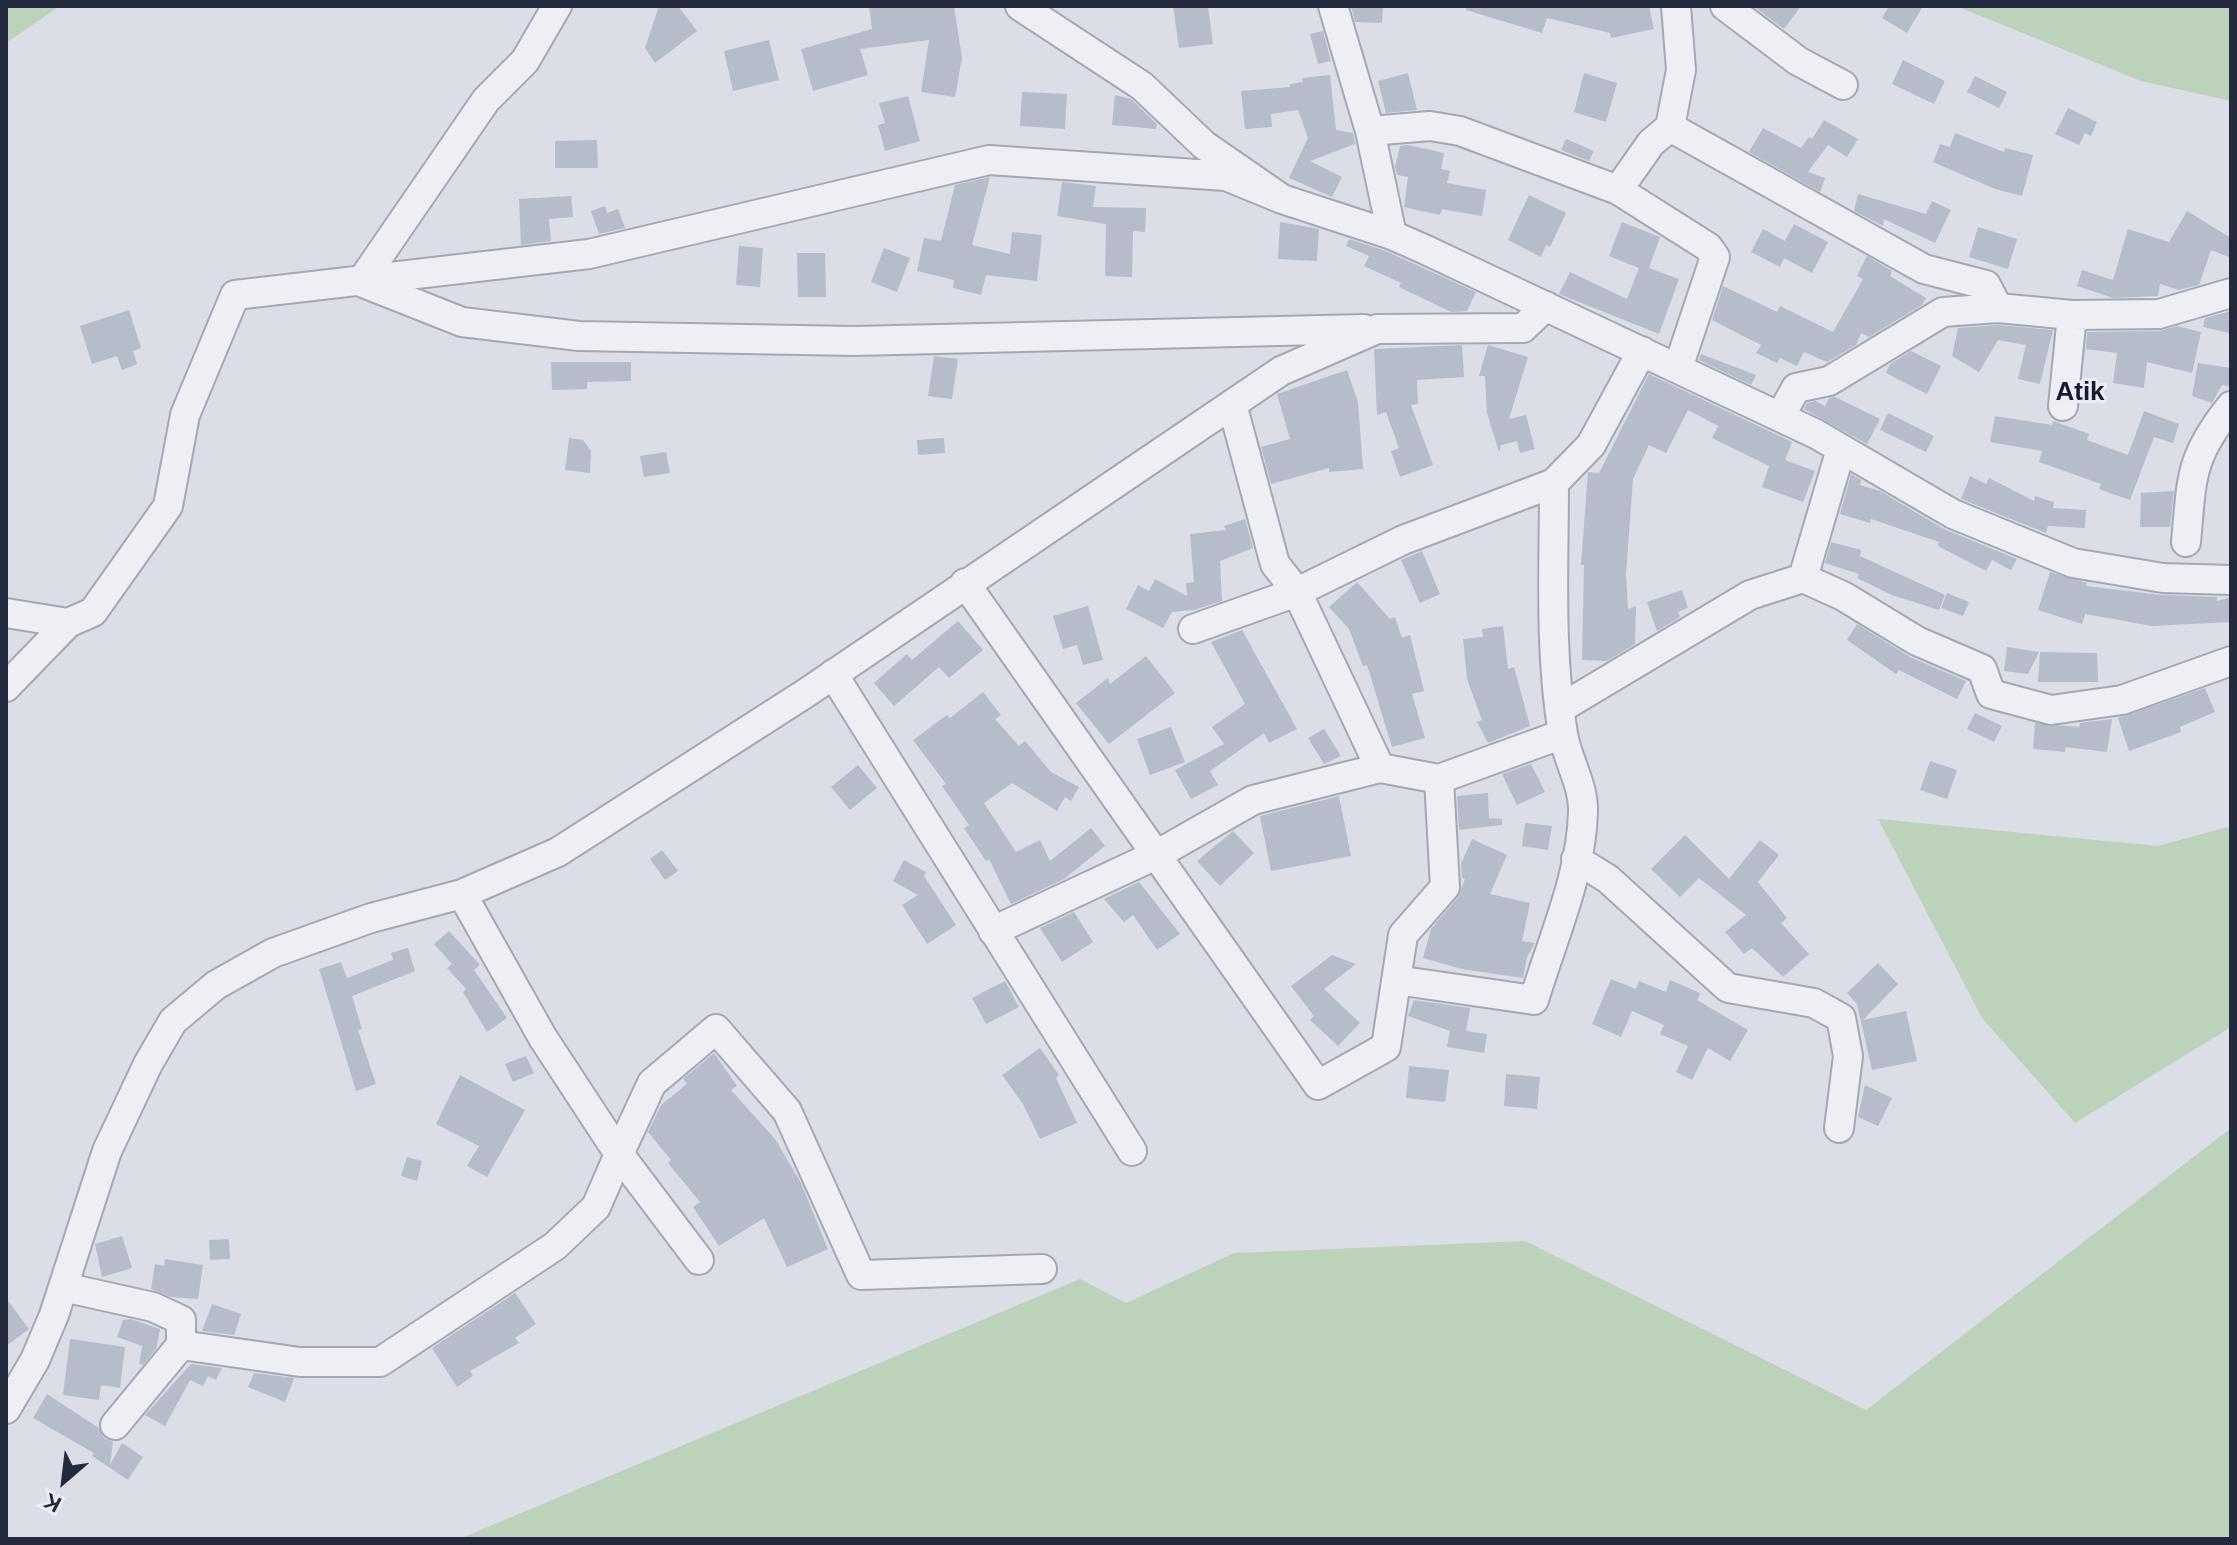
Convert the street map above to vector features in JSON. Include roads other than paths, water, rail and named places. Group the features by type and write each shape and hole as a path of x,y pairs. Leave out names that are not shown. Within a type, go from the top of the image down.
{"street":[{"path":"361,282 486,100 525,61 557,6"},
{"path":"1020,6 1142,86 1204,145 1282,199"},
{"path":"1333,6 1370,131 1392,235"},
{"path":"1618,190 1651,143 1670,127 1681,70 1676,6"},
{"path":"1725,6 1798,61 1843,85"},
{"path":"1370,131 1430,126 1460,131 1618,190 1708,247 1715,257 1678,368"},
{"path":"1670,127 1924,269 1986,285 1998,308"},
{"path":"6,687 68,623 93,612 168,506 185,415 235,295 589,254 989,160 1226,176 1282,199 1392,235 1780,417 1953,514 2073,563 2163,578 2231,580"},
{"path":"361,282 462,322 579,336 854,341 1523,328 1546,306"},
{"path":"1780,417 1796,388 1829,381 1943,312 1998,308 2072,315 2159,314 2231,293"},
{"path":"2063,406 2072,315"},
{"path":"6,1409 35,1360 63,1287 107,1151 173,1021 216,985 273,953 371,918 462,894 558,852 833,674 1281,371 1377,329"},
{"path":"1193,629 1297,592 1403,540 1554,483 1591,445 1642,351"},
{"path":"1232,404 1275,564 1297,592 1380,768"},
{"path":"2186,542 2192,477 2202,443 2231,406"},
{"path":"1803,578 1841,449"},
{"path":"1396,980 1534,1000 1576,859 1584,808 1562,721 1554,632 1554,483"},
{"path":"993,931 1158,854 1253,800 1380,768 1439,779 1562,721 1750,595 1803,578 1843,596 1917,641 1982,669 1991,694 2051,710 2122,700 2231,661"},
{"path":"965,583 1318,1085 1386,1047 1403,935 1445,887 1439,779"},
{"path":"6,613 68,623"},
{"path":"833,674 1132,1151"},
{"path":"1576,859 1608,879 1728,988 1814,1003 1841,1018 1848,1056 1839,1128"},
{"path":"462,894 543,1038 619,1154 699,1260"},
{"path":"181,1345 300,1362 380,1362 555,1246 596,1207 652,1083 716,1029 787,1111 861,1275 1042,1269"},
{"path":"63,1287 153,1307 181,1320 181,1345 115,1425"}],"district":[{"name":"Atik","path":"2080,393"}]}
